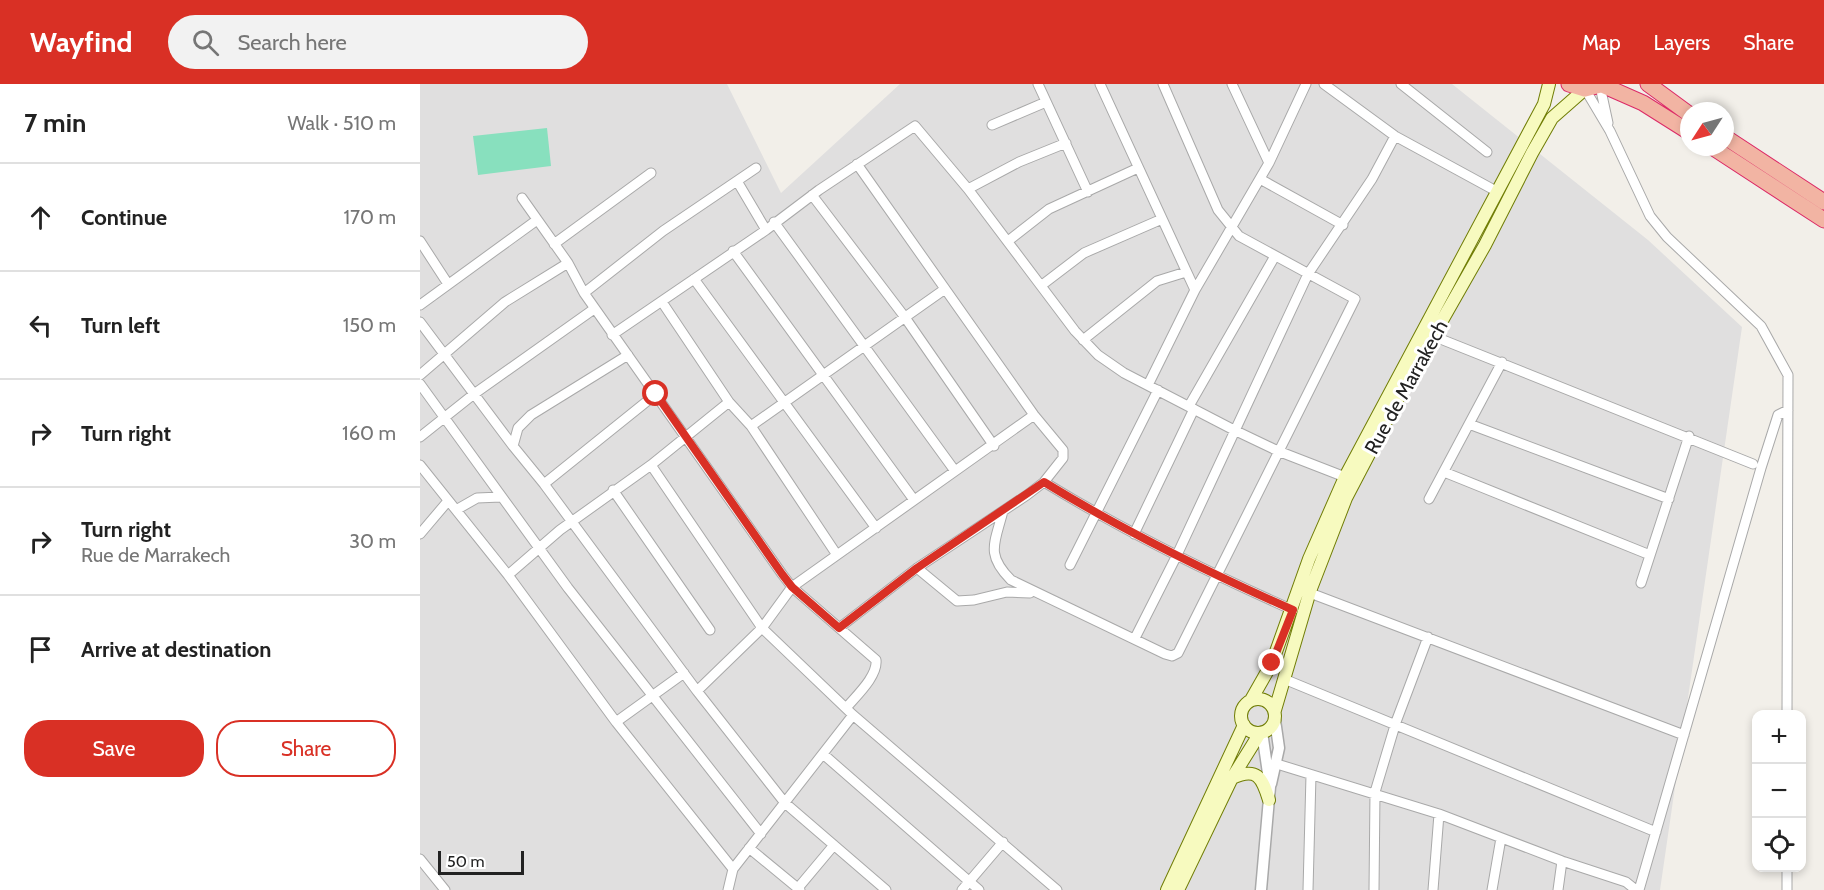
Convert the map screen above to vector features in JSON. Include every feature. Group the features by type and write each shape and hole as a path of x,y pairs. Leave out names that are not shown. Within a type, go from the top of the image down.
{"highway":[{"path":"1569,84 1598,86 1643,103 1680,126"},
{"path":"1648,84 1680,107"},
{"path":"1734,143 1824,202"},
{"path":"1726,156 1824,220"}],"main road":[{"name":"Rue de Marrakech","path":"1251,700 1272,663 1293,610 1309,559 1345,477 1544,104 1549,84"},
{"name":"Rue de Marrakech","path":"1275,715 1310,593 1346,498 1552,118 1598,86"},
{"path":"1167,890 1244,725 1242,711 1251,700 1265,700 1275,715 1270,728 1261,733 1232,778 1178,890"},
{"path":"1244,725 1251,731 1261,733"},
{"path":"1232,778 1243,773 1256,775 1264,782 1270,794"}],"street":[{"path":"1038,84 1088,192"},
{"path":"1100,84 1195,290"},
{"path":"1003,511 993,551 994,559 1011,580 1034,593 1172,656 1178,652 1218,577 1278,451 1355,300 1239,236 1230,226 1218,210 1163,84"},
{"path":"1232,84 1269,163"},
{"path":"1148,385 1195,290 1230,226 1269,163 1306,84"},
{"path":"1324,84 1395,136 1496,191"},
{"path":"1401,84 1487,152"},
{"path":"1598,86 1610,131 1656,223 1666,237 1761,326 1788,375 1787,710"},
{"path":"1598,86 1610,131"},
{"path":"992,125 1046,102"},
{"path":"612,335 766,231 774,222 812,195 915,126 968,189 1083,340 1111,365 1234,430 1278,451 1345,477"},
{"path":"1134,638 1176,557 1308,274 1343,225 1395,136"},
{"path":"968,189 1019,162 1065,143"},
{"path":"839,628 917,568 1044,482 1062,463 1063,450 1034,415 857,164"},
{"path":"584,293 663,231 756,168"},
{"path":"1008,241 1049,209 1138,168"},
{"path":"554,244 651,172"},
{"path":"1260,179 1343,225"},
{"path":"737,181 766,231"},
{"path":"812,195 904,316 994,446"},
{"path":"522,198 567,263 612,335 792,587 872,655 877,664 823,754 733,869 728,890"},
{"path":"1042,285 1084,254 1162,219"},
{"path":"420,305 537,220"},
{"path":"774,222 955,471"},
{"path":"420,241 448,284"},
{"path":"734,251 914,500"},
{"path":"1134,534 1192,407 1275,256"},
{"path":"420,375 445,357 469,331 505,302 567,263"},
{"path":"1083,340 1157,281 1186,272"},
{"path":"694,279 876,528"},
{"path":"751,426 945,289"},
{"path":"662,302 729,402 751,426 837,555"},
{"path":"420,437 442,417 594,309"},
{"path":"420,322 572,521 697,691 785,802 886,890"},
{"path":"1433,336 1689,436 1753,464"},
{"path":"513,446 518,428 531,415 628,355"},
{"path":"1429,499 1502,362"},
{"path":"420,384 538,548 760,834"},
{"path":"1070,564 1158,390"},
{"path":"544,484 656,394"},
{"path":"508,575 572,521 651,465 729,402"},
{"path":"1277,764 1375,792 1439,814 1562,861 1626,882 1637,890 1778,415 1788,410"},
{"path":"697,691 762,628 792,587 955,471 994,446 1034,415"},
{"path":"1469,424 1669,499"},
{"path":"1641,583 1689,436"},
{"path":"420,465 508,575 616,722 733,869"},
{"path":"651,465 762,628 850,712 1058,890"},
{"path":"1444,472 1650,555"},
{"path":"1044,482 1094,513 1176,557 1293,610"},
{"path":"613,490 710,630"},
{"path":"456,510 477,498 501,497"},
{"path":"420,534 448,501"},
{"path":"917,568 957,602 1007,592 1034,593"},
{"path":"1310,593 1684,735"},
{"path":"1374,890 1375,792 1395,726 1428,637"},
{"path":"616,722 684,673"},
{"path":"1284,679 1656,832"},
{"name":"Rue de Marrakech","path":"1261,890 1270,794 1279,748 1275,715"},
{"name":"Rue de Marrakech","path":"1261,733 1270,794"},
{"path":"823,754 966,886 979,890"},
{"path":"1308,890 1311,775"},
{"path":"1432,890 1439,814"},
{"path":"1492,890 1501,838"},
{"path":"966,886 1003,842"},
{"path":"749,848 799,889 834,845"},
{"path":"420,859 446,890"},
{"path":"1558,890 1562,861"},
{"path":"1787,872 1787,890"}],"shaded area":[{"path":"420,84 727,84 781,193 900,84 1452,84 1648,240 1742,327 1660,890 420,890"}],"green space":[{"path":"547,128 551,166 478,175 473,136"}],"route":[{"path":"656,394 792,587 839,628 917,568 1044,482 1094,513 1176,557 1293,610 1272,663"}]}
